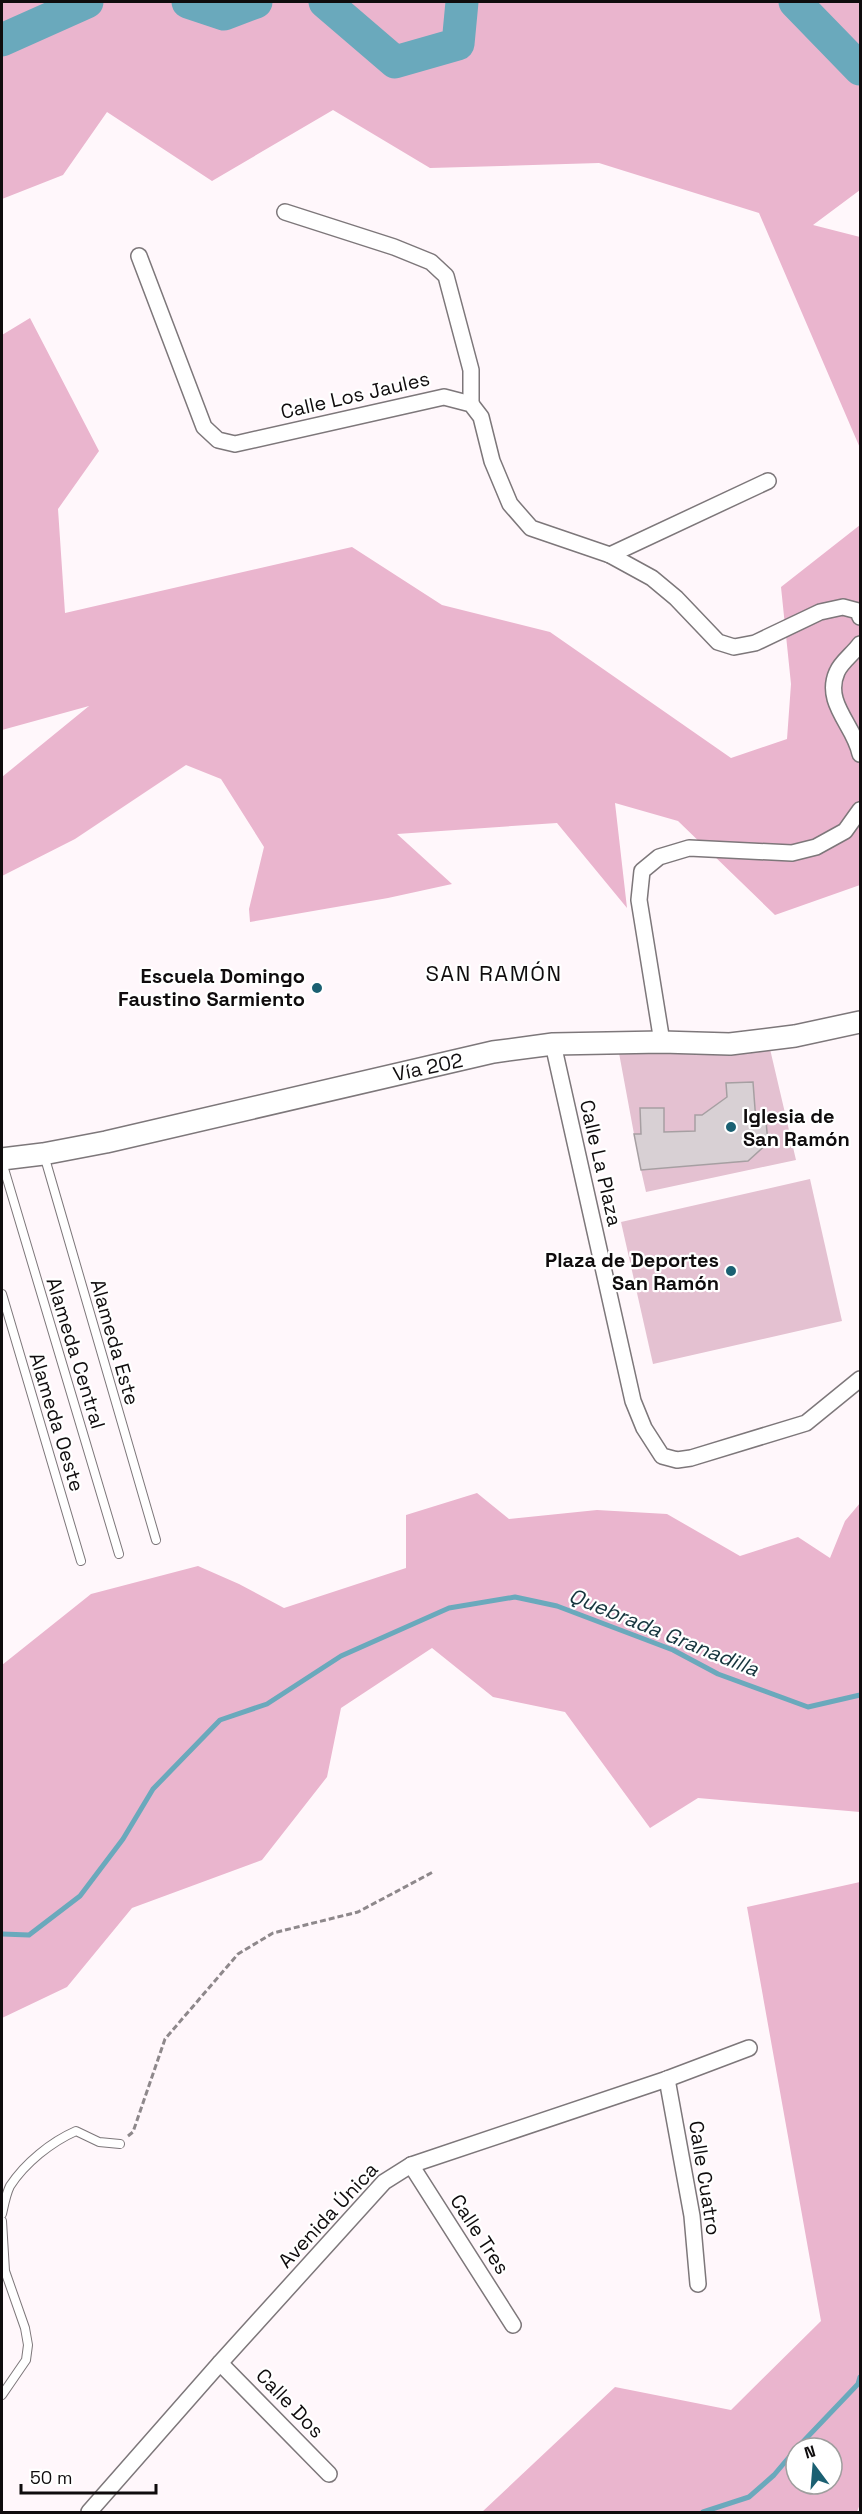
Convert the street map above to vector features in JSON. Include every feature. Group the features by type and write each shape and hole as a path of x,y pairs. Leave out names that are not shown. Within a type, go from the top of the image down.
{"main road":[{"name":"Vía 202","path":"2,1160 117,1140 493,1052 553,1044 662,1042 730,1044 795,1036 861,1022"}],"street":[{"path":"285,213 394,247 431,262 446,276 471,370 471,404 481,417 492,462 510,504 531,528 610,555 652,578 676,598 718,642 734,647 755,643 820,612 843,607 858,611 861,617"},
{"name":"Calle Los Jaules","path":"139,256 204,427 218,440 235,444 444,397 471,404"},
{"path":"610,555 768,481"},
{"path":"861,644 837,670 832,688 837,707 861,754"},
{"path":"662,1042 639,900 642,871 659,857 689,848 792,853 816,847 845,831 861,810"},
{"name":"Calle La Plaza","path":"553,1044 633,1401 644,1428 662,1456 677,1460 691,1458 806,1423 861,1379"},
{"name":"Avenida Única","path":"89,2512 384,2182 411,2165 667,2079 749,2048"},
{"name":"Calle Cuatro","path":"667,2079 692,2216 698,2284"},
{"name":"Calle Tres","path":"411,2165 513,2325"},
{"name":"Calle Dos","path":"220,2363 329,2474"}],"lane":[{"name":"Alameda Este","path":"43,1154 156,1540"},
{"name":"Alameda Central","path":"2,1160 119,1554"},
{"name":"Alameda Oeste","path":"2,1294 81,1561"},
{"path":"2,2214 10,2187 33,2160 59,2138 76,2131 99,2142 120,2144"},
{"path":"2,2221 5,2271 26,2328 28,2345 26,2360 2,2395"}],"path":[{"path":"120,2144 133,2132 165,2039 238,1954 273,1933 358,1912 433,1872"}],"shaded area":[{"path":"2,2 860,2 860,190 813,225 860,237 860,448 759,213 599,163 430,168 333,110 212,181 107,112 63,175 2,199"},
{"path":"30,318 99,451 58,509 65,613 352,547 442,605 550,632 731,758 787,739 791,684 781,587 860,525 860,885 775,915 678,821 615,803 627,908 557,823 397,834 452,884 388,898 250,922 249,909 264,847 221,779 186,765 75,839 2,876 2,777 89,706 2,730 2,335"},
{"path":"770,1049 796,1160 646,1192 641,1170 748,1161 768,1143 766,1121 756,1122 753,1082 727,1083 728,1104 723,1100 712,1108 715,1115 695,1115 695,1131 664,1132 663,1108 640,1108 641,1134 634,1134 619,1053"},
{"name":"Plaza de Deportes San Ramón","path":"810,1179 842,1321 653,1364 621,1222"},
{"path":"477,1493 509,1519 597,1510 667,1514 740,1556 798,1537 830,1558 845,1521 860,1503 860,1812 698,1798 650,1828 565,1712 493,1697 432,1648 341,1708 327,1777 262,1860 132,1908 67,1987 2,2018 2,1665 91,1594 198,1566 239,1584 284,1608 406,1568 406,1515"},
{"path":"860,1882 860,2504 857,2512 482,2512 615,2387 731,2410 821,2321 747,1907"}],"building":[{"path":"753,1082 756,1122 766,1121 768,1143 748,1161 641,1170 634,1134 641,1134 640,1108 664,1108 664,1132 695,1131 695,1115 702,1115 727,1097 726,1083"}],"waterway":[{"path":"2,40 87,2"},
{"path":"188,2 224,14 256,2"},
{"path":"325,2 395,62 458,44 462,2"},
{"path":"795,2 860,69"},
{"name":"Quebrada Granadilla","path":"2,1934 29,1935 80,1896 123,1839 153,1789 220,1720 267,1704 341,1656 449,1608 515,1597 557,1606 673,1650 718,1674 808,1707 860,1695"},
{"path":"808,2436 858,2384 860,2377"},
{"path":"703,2512 749,2497 784,2463"}],"place":[{"name":"Escuela Domingo Faustino Sarmiento","path":"317,988"},
{"name":"Iglesia de San Ramón","path":"731,1127"},
{"name":"Plaza de Deportes San Ramón","path":"731,1271"}],"district":[{"name":"SAN RAMÓN","path":"494,973"}]}
